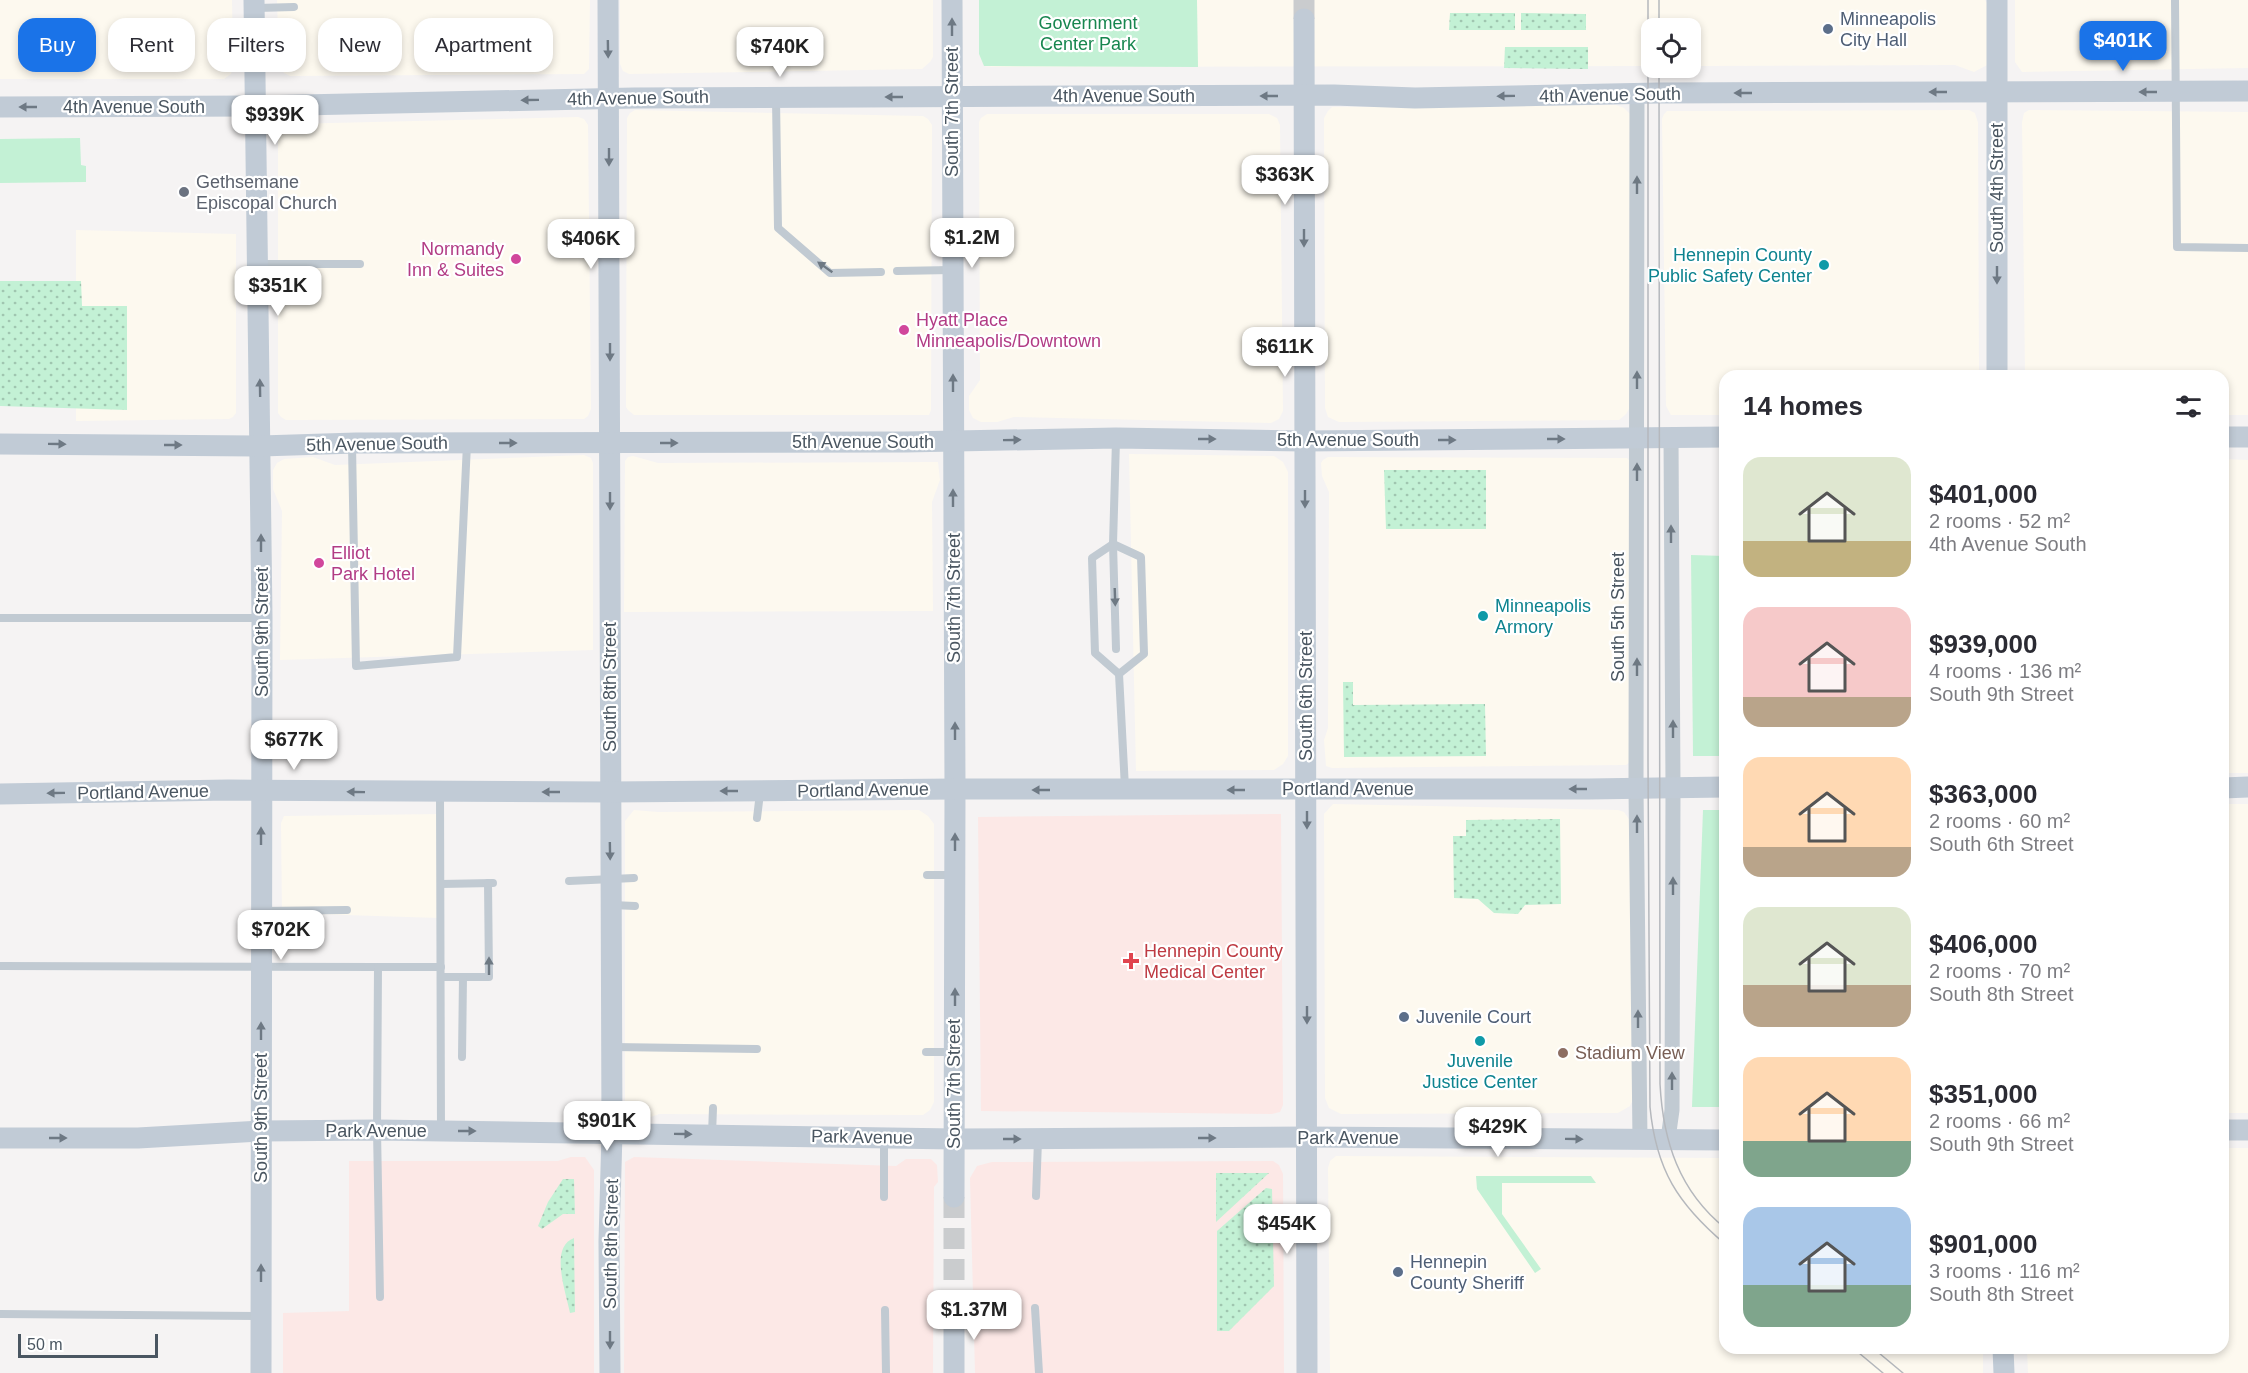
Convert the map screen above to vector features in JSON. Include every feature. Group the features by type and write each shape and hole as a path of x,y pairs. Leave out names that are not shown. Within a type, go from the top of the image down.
{"main road":[{"name":"South 8th Street","path":"608,0 612,1047 609,1241 610,1373"},
{"name":"South 7th Street","path":"952,0 954,1197"},
{"name":"South 4th Street","path":"1997,0 1997,370"},
{"name":"South 9th Street","path":"255,4 262,618 261,1373"},
{"name":"South 6th Street","path":"1305,19 1307,1373"},
{"name":"4th Avenue South","path":"0,107 255,106 609,98 1305,96 1415,98 1637,94 2248,91"},
{"name":"5th Avenue South","path":"0,444 261,446 352,443 953,441 1116,438 1304,441 1719,437"},
{"path":"2229,437 2248,437"},
{"name":"Portland Avenue","path":"0,794 261,790 610,792 1719,787"},
{"path":"2229,788 2248,788"},
{"name":"Park Avenue","path":"0,1138 138,1138 261,1131 377,1130 954,1139 1306,1137 1719,1140"},
{"path":"2229,1130 2248,1130"},
{"path":"954,1309 954,1373"},
{"path":"2003,1354 2004,1373"}],"street":[{"name":"South 5th Street","path":"1637,94 1636,789 1640,1140"},
{"path":"1668,1139 1672,1110 1671,437"}],"lane":[{"path":"2175,0 2177,248 2248,248"},
{"path":"255,4 294,7"},
{"path":"776,98 778,228 830,273 881,272"},
{"path":"258,264 360,264"},
{"path":"897,272 952,270"},
{"path":"1116,438 1113,544 1116,649"},
{"path":"352,443 356,666 457,657 467,443"},
{"path":"1113,544 1141,557 1144,654 1119,674"},
{"path":"1113,544 1092,558 1095,653 1119,674 1125,790"},
{"path":"0,618 262,618"},
{"path":"757,818 760,791"},
{"path":"440,792 441,1131"},
{"path":"927,875 955,875"},
{"path":"569,881 634,878"},
{"path":"441,884 490,883 489,977 441,977"},
{"path":"611,905 635,906"},
{"path":"261,911 347,910"},
{"path":"0,966 441,967"},
{"path":"378,967 377,1130 380,1297"},
{"path":"462,1058 463,977"},
{"path":"612,1047 757,1049"},
{"path":"926,1052 954,1052"},
{"path":"712,1134 713,1108"},
{"path":"884,1138 884,1197"},
{"path":"1036,1196 1038,1139"},
{"path":"1035,1308 1039,1373"},
{"path":"885,1310 886,1373"},
{"path":"0,1314 261,1316"}],"shaded area":[{"path":"0,0 232,0 232,18 207,18 207,72 232,72 224,79 0,79"},
{"path":"277,0 590,0 589,69 584,74 290,76 283,72 306,72 306,18 278,18"},
{"path":"620,0 933,0 933,57 922,69 629,74 623,71 620,64"},
{"path":"979,0 1985,0 1992,11 1989,64 1974,72 1955,65 1701,66 1701,18 1641,18 1641,66 992,67 984,66 979,54"},
{"path":"2015,0 2248,0 2248,68 2022,72 2015,62"},
{"path":"1616,105 1624,108 1631,115 1633,402 1626,414 1619,420 1339,422 1328,417 1325,408 1324,118 1328,111 1332,107"},
{"path":"635,110 923,116 928,119 932,125 931,410 929,415 634,415 628,410 626,407 627,118"},
{"name":"Hennepin County Public Safety Center","path":"1969,110 1975,113 1978,123 1979,370 1719,370 1719,415 1671,415 1666,406 1662,119 1667,111"},
{"path":"2029,110 2248,112 2248,415 2229,415 2229,370 2025,370 2022,122 2024,113"},
{"path":"987,114 1269,114 1277,118 1280,125 1283,411 1279,419 1271,423 1014,417 997,422 981,422 973,418 969,410 969,396 980,380 979,122"},
{"path":"578,117 584,119 588,125 591,409 588,416 584,419 286,420 281,417 278,413 278,136 280,130 289,124"},
{"path":"76,230 236,234 236,413 233,417 229,419 76,421"},
{"path":"1129,454 1274,456 1283,462 1288,472 1288,756 1283,764 1274,770 1136,771"},
{"path":"584,455 591,458 593,463 593,650 280,660 282,511 273,489 273,470 277,463 284,459 313,457 335,465"},
{"path":"633,456 658,463 938,462 940,480 932,502 933,611 624,612 625,461 628,457"},
{"path":"1328,457 1627,458 1630,461 1630,762 1626,765 1332,768 1326,766 1324,740 1328,728 1329,492 1322,476 1321,463"},
{"path":"2229,459 2248,460 2248,773 2229,773"},
{"path":"1333,804 1618,810 1624,812 1631,822 1636,1093 1630,1106 1618,1113 1341,1114 1329,1108 1325,1098 1324,814"},
{"path":"2229,804 2248,804 2248,1113 2229,1113"},
{"path":"634,810 658,812 919,810 928,816 934,824 934,1102 930,1110 923,1115 659,1114 643,1120 634,1118 627,1111 625,1101 625,821"},
{"path":"441,814 439,918 282,913 281,823 284,816"},
{"name":"Hennepin County Medical Center","path":"1281,814 1283,1105 1280,1112 1272,1114 981,1111 978,817"},
{"path":"2229,1148 2248,1148 2248,1373 2028,1373 2027,1354 2229,1354"},
{"path":"1336,1156 1719,1158 1719,1354 1983,1354 1983,1373 1330,1373 1328,1168 1330,1161"},
{"path":"571,1157 585,1157 594,1170 594,1373 283,1373 283,1313 349,1311 349,1161 558,1161"},
{"path":"634,1157 896,1166 906,1159 931,1159 937,1165 938,1182 934,1187 933,1373 624,1373 625,1162"},
{"path":"1273,1161 1279,1165 1283,1174 1284,1373 975,1373 970,1178 977,1166 992,1162"}],"green space":[{"name":"Government Center Park","path":"979,0 1197,0 1198,67 984,66 979,54"},
{"path":"1450,13 1515,13 1515,30 1449,30"},
{"path":"1521,13 1586,14 1586,30 1521,30"},
{"path":"1505,47 1588,47 1588,69 1504,68"},
{"path":"80,138 81,165 86,166 86,182 0,183 0,139"},
{"path":"0,281 81,281 82,306 127,306 127,410 0,406"},
{"path":"1384,470 1486,470 1486,529 1386,529"},
{"path":"1691,555 1719,556 1719,756 1693,756"},
{"path":"1343,682 1353,682 1353,705 1485,704 1486,756 1344,757"},
{"path":"1703,810 1719,810 1719,1107 1692,1107"},
{"path":"1560,819 1561,904 1525,905 1518,914 1494,913 1478,899 1454,898 1453,836 1466,836 1466,820"},
{"path":"1216,1173 1269,1173 1216,1222"},
{"path":"1476,1176 1591,1176 1596,1183 1502,1183 1502,1214 1541,1269 1535,1273 1477,1189"},
{"path":"563,1179 574,1179 575,1214 563,1214 542,1229 538,1226 548,1202"},
{"path":"1266,1188 1272,1189 1274,1286 1229,1331 1217,1331 1217,1231"},
{"path":"574,1238 575,1312 570,1313 561,1271 561,1260 566,1243"}],"tunnel":[{"path":"1304,0 1304,19"},
{"path":"954,1197 954,1309"}],"tram line":[{"path":"1648,0 1650,1107 1658,1149 1672,1184 1694,1215 1719,1238"},
{"path":"1659,0 1659,18"},
{"path":"1659,78 1660,1084 1665,1125 1676,1164 1696,1198 1719,1223"},
{"path":"1860,1354 1883,1373"},
{"path":"1880,1354 1903,1373"}],"place":[{"name":"Minneapolis City Hall","path":"1828,29"},
{"name":"Gethsemane Episcopal Church","path":"184,192"},
{"name":"Normandy Inn & Suites","path":"516,259"},
{"name":"Hennepin County Public Safety Center","path":"1824,265"},
{"name":"Hyatt Place Minneapolis/Downtown","path":"904,330"},
{"name":"Elliot Park Hotel","path":"319,563"},
{"name":"Minneapolis Armory","path":"1483,616"},
{"name":"Hennepin County Medical Center","path":"1131,961"},
{"name":"Juvenile Court","path":"1404,1017"},
{"name":"Juvenile Justice Center","path":"1480,1041"},
{"name":"Stadium View","path":"1563,1053"},
{"name":"Hennepin County Sheriff","path":"1398,1272"}]}
